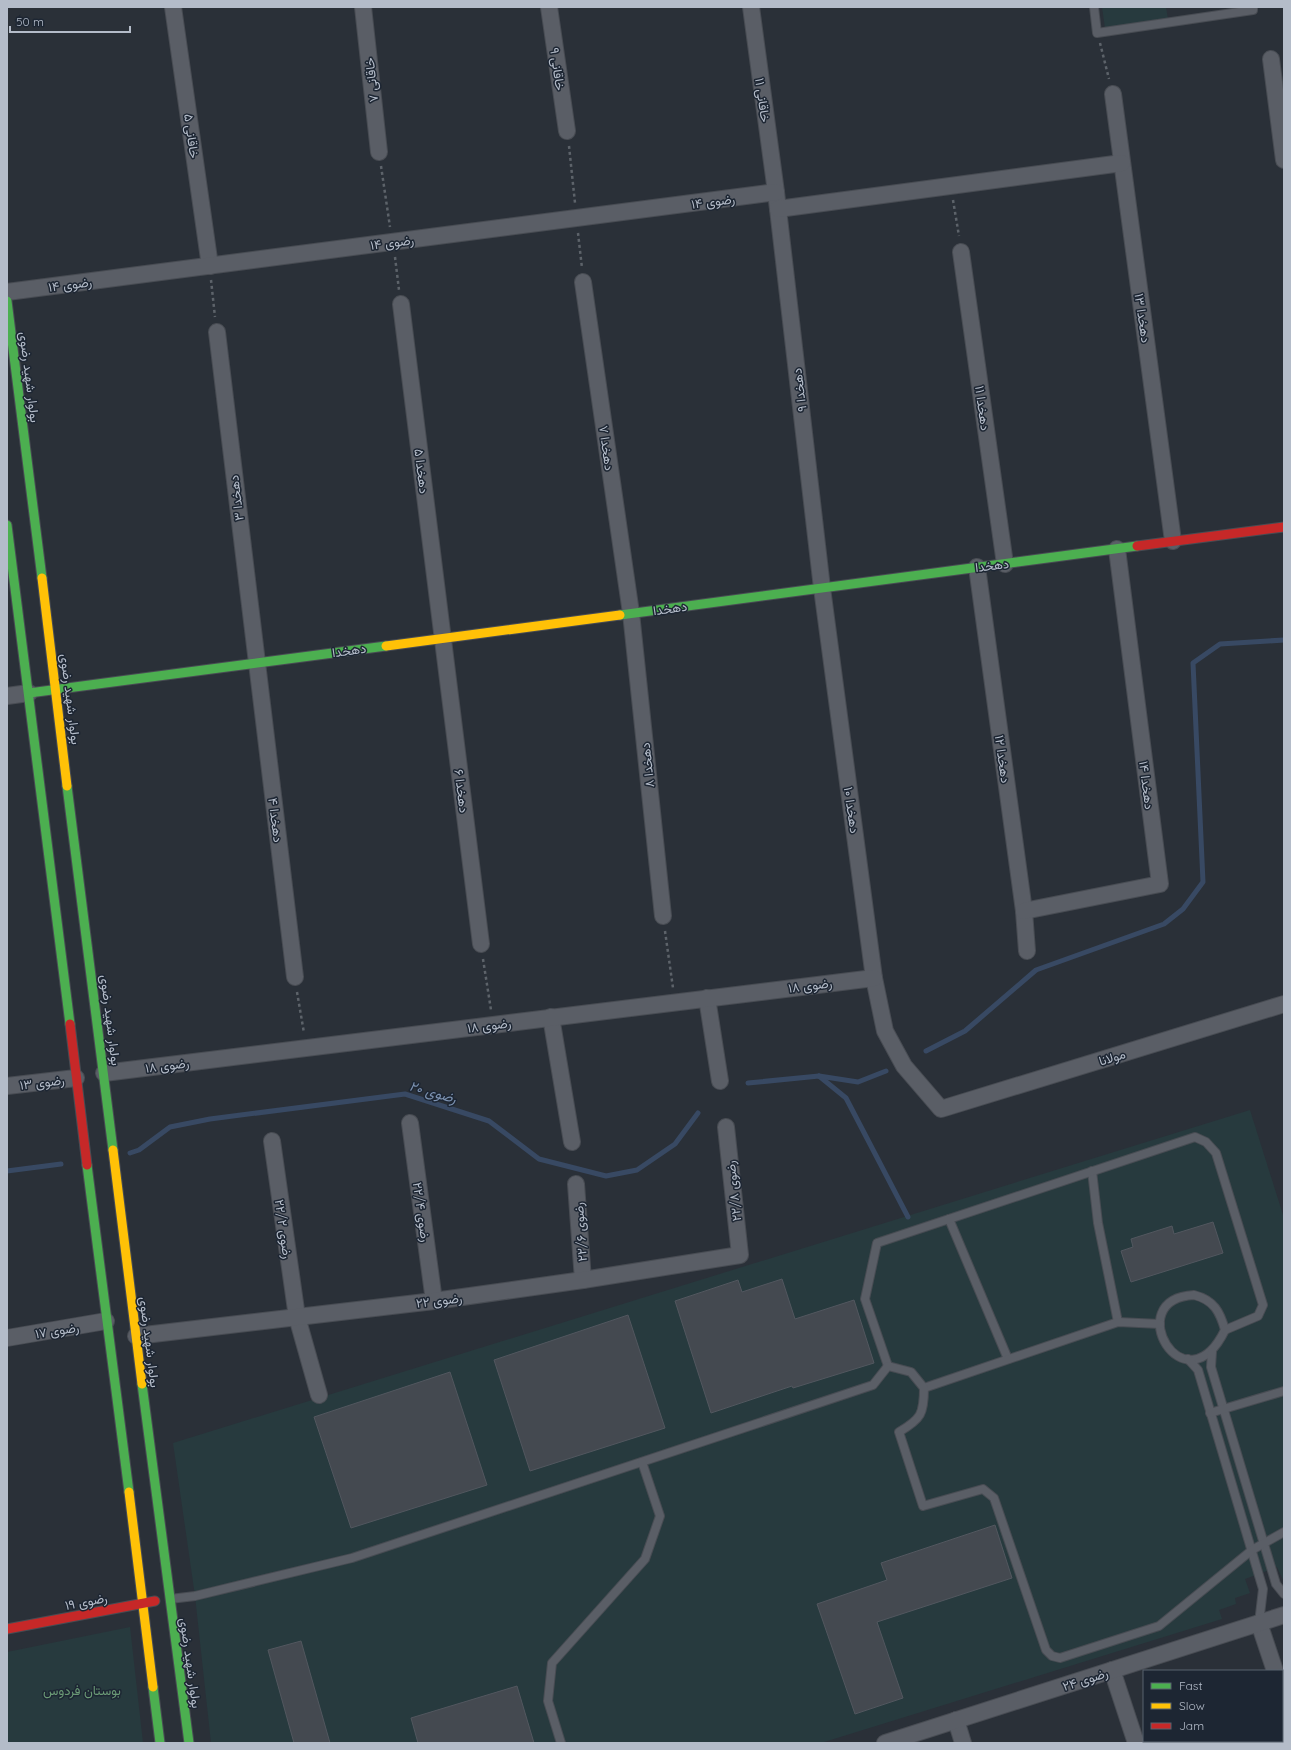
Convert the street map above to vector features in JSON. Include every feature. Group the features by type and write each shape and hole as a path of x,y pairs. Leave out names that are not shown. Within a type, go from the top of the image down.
{"street":[{"name":"خاقانی ۵","path":"174,7 210,266"},
{"name":"خاقانی ۷","path":"363,7 379,152"},
{"name":"خاقانی ۹","path":"549,7 567,132"},
{"name":"خاقانی ۱۱","path":"751,7 776,192"},
{"path":"1271,59 1284,160"},
{"name":"دهخدا ۱۳","path":"1113,94 1173,542"},
{"path":"778,209 1122,163"},
{"name":"رضوی ۱۴","path":"7,292 776,192"},
{"name":"دهخدا ۹","path":"776,192 822,588"},
{"name":"دهخدا ۱۱","path":"961,252 1005,564"},
{"name":"دهخدا ۷","path":"583,282 631,613"},
{"name":"بولوار شهید رضوی","path":"7,301 57,689 169,1599 189,1743"},
{"name":"دهخدا ۵","path":"401,304 443,638"},
{"name":"دهخدا ۳","path":"217,332 256,663"},
{"path":"7,525 160,1743"},
{"name":"دهخدا","path":"29,694 57,689 1284,527"},
{"name":"دهخدا ۱۴","path":"1024,911 1160,884 1116,549"},
{"name":"دهخدا ۱۲","path":"976,567 1024,911 1027,951"},
{"name":"دهخدا ۱۰","path":"822,588 874,978 885,1031 904,1066 941,1109"},
{"name":"دهخدا ۸","path":"631,613 663,916"},
{"name":"دهخدا ۶","path":"443,638 481,944"},
{"name":"دهخدا ۴","path":"256,663 295,977"},
{"path":"7,696 29,694"},
{"name":"رضوی ۱۸","path":"104,1073 874,978"},
{"path":"707,998 720,1081"},
{"name":"مولانا","path":"941,1109 1284,1004"},
{"path":"551,1017 572,1142"},
{"name":"رضوی ۱۳","path":"7,1086 76,1078"},
{"name":"رضوی ۲۲/۴","path":"410,1123 434,1301"},
{"name":"رضوی ۲۲/۸","path":"726,1127 740,1255"},
{"name":"رضوی ۲۲/۲","path":"272,1141 297,1317 319,1395"},
{"name":"رضوی ۲۲/۶","path":"576,1184 583,1280"},
{"name":"رضوی ۲۲","path":"136,1336 434,1301 583,1280 740,1255"},
{"name":"رضوی ۱۷","path":"7,1338 106,1322"},
{"name":"رضوی ۱۹","path":"7,1629 169,1599"},
{"name":"رضوی ۲۴","path":"885,1743 1284,1615"},
{"path":"1259,1623 1275,1670"},
{"path":"1112,1670 1136,1743"},
{"path":"956,1720 963,1743"}],"lane":[{"path":"1094,7 1097,34 1253,10 1253,7"},
{"path":"888,1366 865,1300 878,1243 1196,1137 1206,1142 1216,1153 1263,1305 1258,1316 1225,1330 1212,1352 1211,1366 1276,1584 1284,1594"},
{"path":"1092,1171 1098,1223 1118,1322"},
{"path":"949,1219 1008,1359"},
{"path":"1212,1352 1197,1359 1188,1359 1176,1355 1167,1347 1161,1336 1160,1324 1165,1308 1178,1298 1194,1295 1210,1301 1216,1307 1225,1330"},
{"path":"924,1388 1118,1322 1160,1324"},
{"path":"1188,1359 1198,1370 1263,1589 1259,1623"},
{"path":"888,1366 911,1372 924,1388 924,1406 915,1422 899,1432 923,1506 983,1489 994,1498 1046,1650 1052,1656 1060,1658 1159,1626 1252,1550 1284,1532"},
{"path":"169,1599 195,1596 352,1558 873,1385 888,1366"},
{"path":"1210,1413 1284,1391"},
{"path":"561,1743 548,1701 552,1662 644,1559 660,1516 642,1462"}],"path":[{"path":"1097,34 1113,94"},
{"path":"951,186 961,252"},
{"path":"210,266 217,332"},
{"path":"663,916 676,1002"},
{"path":"481,944 493,1024"},
{"path":"295,977 306,1047"}],"green space":[{"path":"1102,7 1166,7 1168,19 1105,28"},
{"path":"1250,1110 1284,1218 1284,1582 1277,1567 1245,1579 1250,1593 1235,1598 1236,1604 1219,1610 1222,1619 821,1743 211,1743 195,1596 173,1443"},
{"name":"بوستان فردوس","path":"130,1627 143,1743 7,1743 7,1652"}],"building":[{"path":"1213,1222 1223,1253 1131,1282 1121,1251 1133,1247 1131,1239 1172,1226 1174,1234"},
{"path":"782,1279 795,1319 854,1300 874,1363 793,1388 792,1386 711,1413 675,1301 738,1280 742,1292"},
{"path":"628,1315 665,1428 530,1471 494,1360"},
{"path":"450,1372 487,1485 351,1528 314,1417"},
{"path":"995,1525 1012,1578 877,1622 903,1698 855,1714 817,1604 887,1580 881,1563"},
{"path":"301,1641 330,1743 294,1743 268,1650"},
{"path":"517,1686 534,1743 418,1743 411,1718"}],"waterway":[{"path":"926,1051 965,1031 1036,970 1164,924 1183,909 1203,882 1193,663 1220,644 1284,640"},
{"path":"748,1083 819,1076 858,1082 886,1071"},
{"path":"819,1076 846,1098 908,1217"},
{"name":"رضوی ۲۰","path":"130,1153 139,1150 170,1127 210,1119 405,1094 489,1121 539,1159 606,1176 637,1170 675,1144 698,1113"},
{"path":"7,1171 61,1164"}],"traffic: fast":[{"path":"7,301 42,578"},
{"path":"7,525 70,1024"},
{"path":"620,615 1137,546"},
{"path":"29,693 386,646"},
{"path":"67,786 113,1150"},
{"path":"87,1165 129,1492"},
{"path":"142,1384 189,1743"},
{"path":"153,1687 160,1743"}],"traffic: slow":[{"path":"42,578 67,786"},
{"path":"386,646 620,615"},
{"path":"113,1150 142,1384"},
{"path":"129,1492 153,1687"}],"traffic: jam":[{"path":"1137,546 1284,527"},
{"path":"70,1024 87,1165"},
{"path":"7,1629 155,1601"}]}
